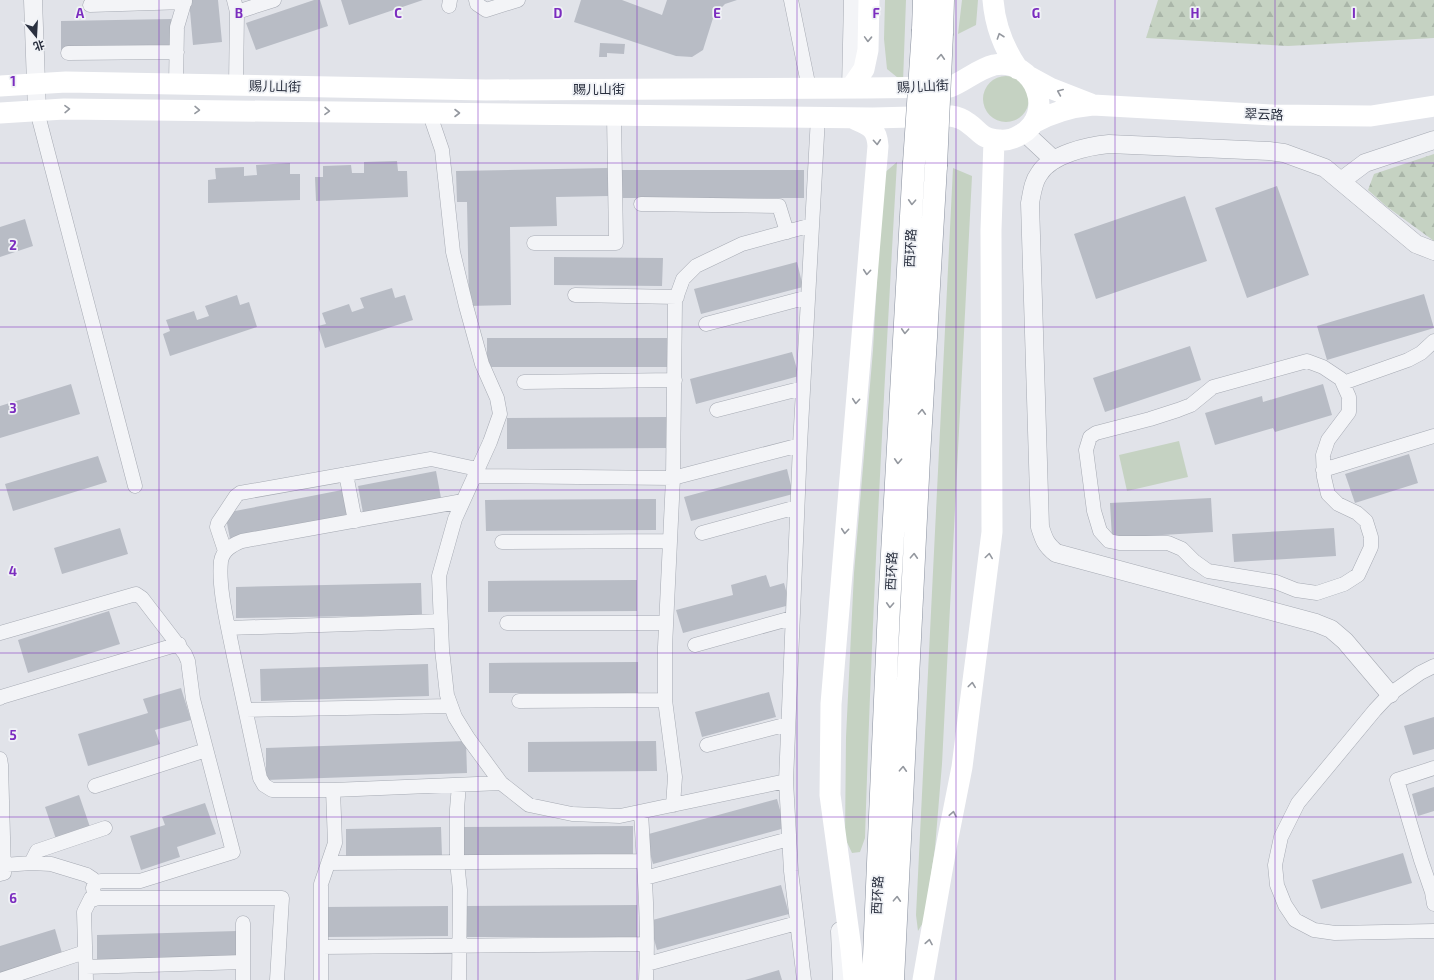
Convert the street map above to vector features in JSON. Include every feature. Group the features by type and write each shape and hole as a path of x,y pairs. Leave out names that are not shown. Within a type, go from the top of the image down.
{"highway":[{"path":"924,0 932,32"},
{"path":"932,32 943,0"},
{"name":"西环路","path":"873,980 890,599 914,163 932,32"},
{"name":"西环路","path":"893,980 919,457 936,166 932,32"}],"main road":[{"path":"851,88 864,69 868,50 870,0"},
{"path":"993,0 994,14 999,33 1010,57 1036,87 1039,99 1038,112 1029,128"},
{"name":"赐儿山街","path":"0,86 66,82 486,90 950,87 982,70 994,66 1006,65 1023,72"},
{"path":"1023,72 1050,88 1093,105"},
{"path":"613,89 614,115"},
{"path":"923,980 962,767 992,532 991,230 994,140 1001,141 1013,139 1043,118 1064,109 1093,105"},
{"name":"翠云路","path":"1093,105 1273,115 1371,116 1434,106"},
{"name":"赐儿山街","path":"0,113 64,109 818,117 952,116 961,118 970,124 978,133 994,140"},
{"path":"851,117 874,130 878,146 831,704 830,795 854,980"}],"street":[{"path":"33,0 36,111 135,486"},
{"path":"236,85 235,6 274,0"},
{"path":"476,0 477,4 486,10 518,0"},
{"path":"791,0 809,88"},
{"path":"851,88 853,0"},
{"path":"90,5 185,1 177,26 176,84"},
{"path":"68,53 176,52"},
{"path":"428,112 442,150 453,252 482,364 497,398 500,414 490,442 455,519 439,576 442,649 446,687 455,718 501,783 529,805 572,814 620,816 786,781"},
{"path":"534,243 616,243 614,115"},
{"path":"804,980 791,871 786,781 797,507 818,117"},
{"path":"1029,128 1054,160"},
{"path":"1341,181 1365,163 1434,140"},
{"path":"1390,694 1345,641 1331,629 1316,623 1056,553 1048,547 1043,539 1040,527 1030,203 1032,190 1039,173 1054,160 1094,145 1109,144 1269,150 1284,153 1325,168 1416,244 1434,251"},
{"path":"641,204 779,206 787,232"},
{"path":"674,805 675,777 666,700 666,622 673,478 676,301 684,279 696,266 742,244 812,226"},
{"path":"575,295 677,297"},
{"path":"706,324 808,298"},
{"path":"1343,383 1408,360 1422,353 1434,341"},
{"path":"1306,361 1323,367 1341,379 1343,383 1349,397 1349,412 1328,440 1322,455 1324,478 1328,494 1338,504 1357,513 1366,521 1371,537 1371,547 1358,575 1344,584 1317,593 1296,590 1276,582 1208,571 1194,561 1182,549 1168,543 1119,543 1109,541 1100,530 1094,511 1086,450 1090,437 1096,433 1150,420 1191,405 1212,387 1306,361"},
{"path":"524,382 675,380"},
{"path":"718,410 803,388"},
{"path":"1323,470 1434,436"},
{"path":"225,551 217,527 218,523 236,496 240,493 431,459 476,473 673,478 800,445"},
{"path":"346,474 355,520"},
{"path":"463,501 242,541 232,545 225,551 221,560 222,586 228,628 260,778 264,784 272,790 333,790 501,783"},
{"path":"702,532 797,507"},
{"path":"502,542 670,541"},
{"path":"0,633 136,594 142,598 179,644 188,661 193,699 233,852 140,881 101,881 95,883"},
{"path":"695,644 792,618"},
{"path":"228,628 441,621"},
{"path":"507,623 666,622"},
{"path":"0,698 179,644"},
{"path":"1434,666 1420,672 1390,694 1298,803 1281,837 1275,865 1277,885 1285,905 1295,920 1314,930 1335,933 1434,931"},
{"path":"519,701 666,700"},
{"path":"246,710 451,706"},
{"path":"707,745 788,724"},
{"path":"95,786 206,750"},
{"path":"0,759 2,765 2,869 31,863 51,864 87,875 93,879 95,883"},
{"path":"1434,768 1397,780 1432,892 1434,904"},
{"path":"459,784 457,809 460,890 459,980"},
{"path":"321,980 321,884 334,843 333,790"},
{"path":"641,812 647,944 646,980"},
{"path":"31,863 37,851 105,828"},
{"path":"645,878 789,839"},
{"path":"837,846 842,980"},
{"path":"328,863 644,861"},
{"path":"94,898 93,888 95,883"},
{"path":"243,962 86,973 84,912 91,898 282,898 277,980"},
{"path":"243,923 243,980"},
{"path":"646,964 797,923"},
{"path":"321,947 647,944"},
{"path":"0,980 85,952"}],"green space":[{"path":"885,0 906,0 903,82 887,69 884,39"},
{"path":"962,0 978,0 976,25 958,34"},
{"path":"1158,0 1434,0 1434,38 1288,46 1146,38"},
{"path":"1006,76 1019,80 1025,86 1029,99 1025,112 1019,118 1006,122 993,118 987,112 983,99 987,86 993,80"},
{"path":"1434,154 1434,241 1386,206 1368,190 1374,174"},
{"path":"897,162 871,669 865,838 860,852 852,853 845,838 846,737 854,573 873,350 883,174"},
{"path":"953,168 972,176 942,764 935,848 924,921 918,931 916,915"},
{"path":"1179,441 1188,477 1127,491 1119,455"}],"building":[{"path":"189,0 218,0 222,42 193,45"},
{"path":"314,0 320,0 328,26 256,50 246,23"},
{"path":"341,0 423,0 349,25"},
{"path":"581,0 622,0 662,15 667,0 737,0 725,4 714,15 703,50 692,57 676,56 574,22"},
{"path":"171,19 171,49 61,51 61,21"},
{"path":"600,43 625,44 624,54 607,53 607,57 599,57"},
{"path":"397,161 398,171 407,171 408,197 316,201 315,177 323,177 323,166 351,165 352,173 364,173 364,162"},
{"path":"290,163 290,174 300,174 300,200 208,203 208,180 216,179 215,168 244,167 244,176 257,175 256,165"},
{"path":"608,168 608,196 556,197 557,226 510,227 511,305 469,306 467,202 457,202 456,171"},
{"path":"620,170 804,170 804,198 620,198"},
{"path":"1277,186 1309,275 1247,298 1215,208"},
{"path":"1185,196 1207,261 1096,299 1074,234"},
{"path":"25,219 33,246 0,257 0,227"},
{"path":"554,257 663,258 662,286 554,285"},
{"path":"797,262 803,287 701,314 694,289"},
{"path":"392,288 395,298 405,295 413,320 325,348 318,326 326,324 322,313 349,304 352,312 364,308 360,298"},
{"path":"1424,294 1434,328 1327,360 1317,326"},
{"path":"237,295 240,305 249,302 257,327 170,356 163,334 170,331 166,320 194,311 197,320 209,316 205,306"},
{"path":"487,338 673,338 672,367 487,367"},
{"path":"1190,346 1201,380 1105,412 1093,378"},
{"path":"792,352 799,376 696,404 690,379"},
{"path":"71,384 80,414 0,438 0,406"},
{"path":"1323,384 1332,415 1275,432 1273,428 1215,445 1205,413 1262,396 1263,402"},
{"path":"667,417 668,448 507,449 507,418"},
{"path":"1409,454 1418,483 1355,503 1345,474"},
{"path":"98,456 107,482 13,511 5,484"},
{"path":"787,469 793,494 691,521 684,497"},
{"path":"436,471 441,498 363,513 358,486"},
{"path":"342,490 347,516 230,539 225,513"},
{"path":"1211,498 1213,532 1112,538 1110,503"},
{"path":"656,499 656,530 486,531 485,500"},
{"path":"120,528 128,554 62,574 54,548"},
{"path":"1334,528 1336,556 1234,562 1232,534"},
{"path":"766,575 770,587 784,583 790,605 683,633 676,610 733,595 731,585"},
{"path":"637,580 637,611 488,612 488,581"},
{"path":"421,583 422,615 236,618 236,587"},
{"path":"109,611 120,644 28,673 18,640"},
{"path":"638,662 638,693 489,693 489,663"},
{"path":"428,664 429,696 261,701 260,669"},
{"path":"181,688 191,720 155,730 160,744 88,766 78,734 148,713 143,699"},
{"path":"769,692 776,717 702,737 695,712"},
{"path":"1434,717 1434,749 1413,755 1404,726"},
{"path":"466,741 467,773 266,780 266,748"},
{"path":"656,741 657,771 528,772 528,742"},
{"path":"1434,787 1434,811 1418,816 1412,794"},
{"path":"79,795 90,827 56,839 45,807"},
{"path":"777,799 785,828 653,864 645,835"},
{"path":"205,803 216,834 177,847 180,857 141,870 130,836 165,825 162,817"},
{"path":"633,826 633,857 462,858 462,827"},
{"path":"441,827 442,856 346,858 346,829"},
{"path":"1403,853 1412,883 1321,909 1312,880"},
{"path":"781,885 789,914 657,950 649,921"},
{"path":"637,905 637,937 466,937 466,906"},
{"path":"448,906 448,936 325,937 325,907"},
{"path":"55,929 62,953 0,973 0,946"},
{"path":"237,931 238,957 97,960 97,935"},
{"path":"779,970 782,980 745,980"}]}
